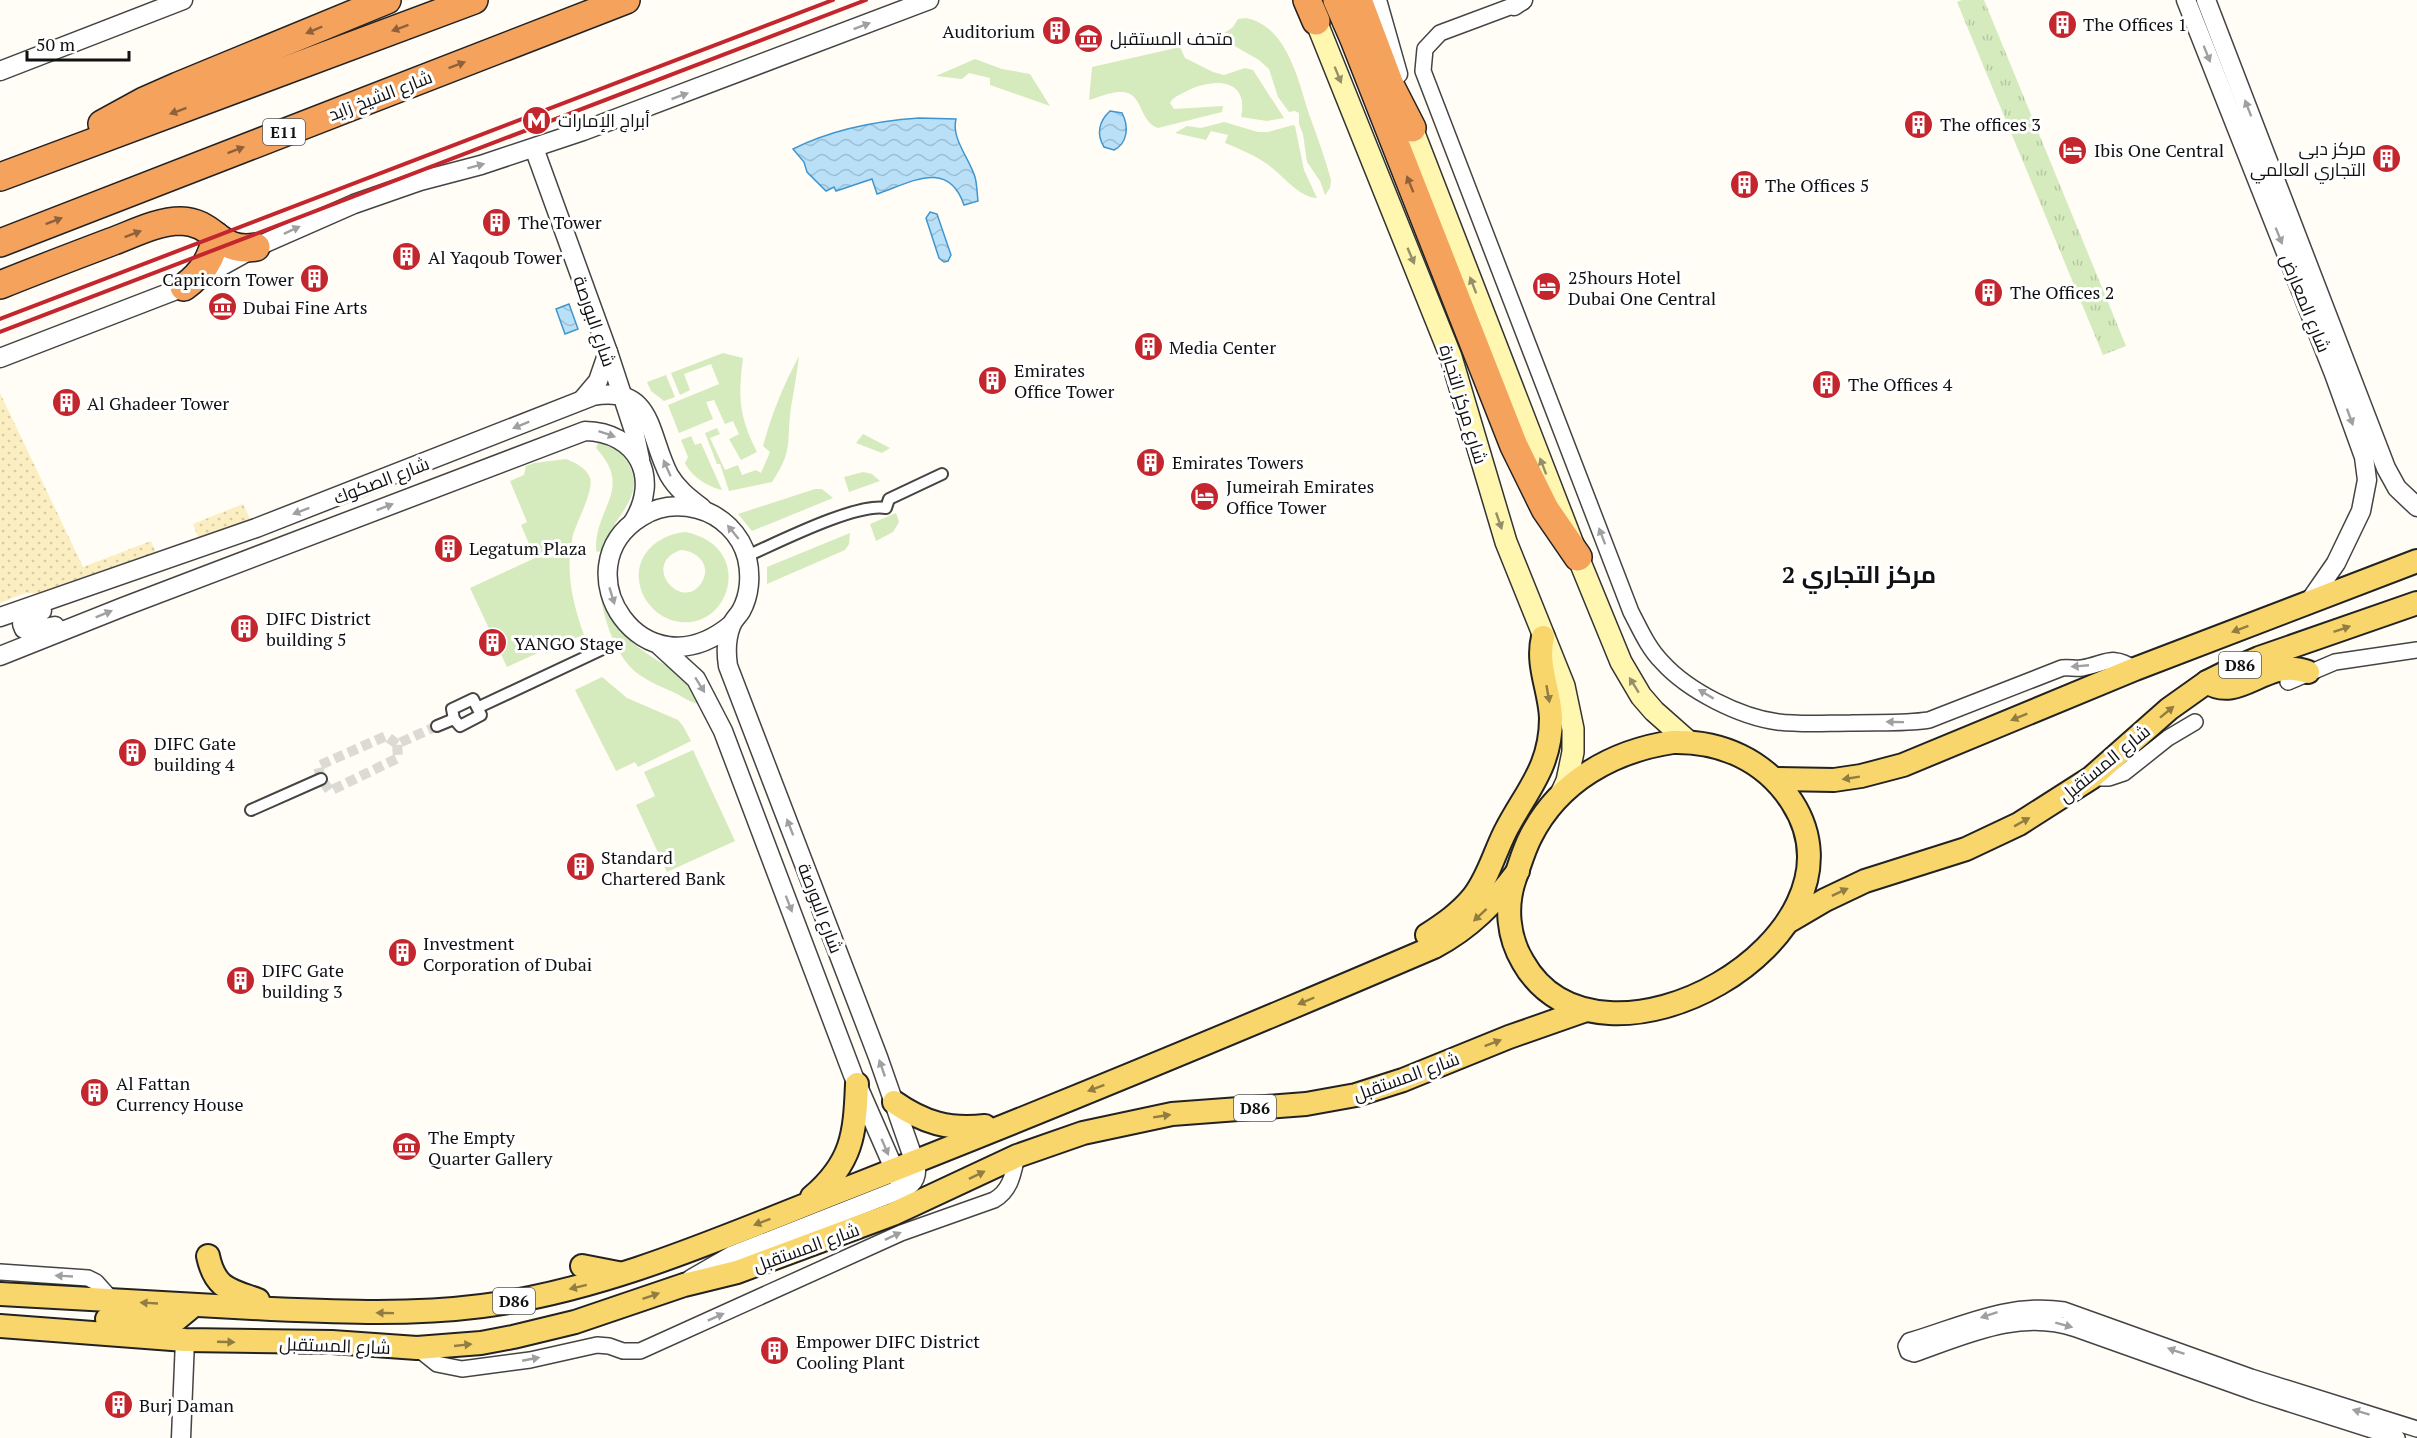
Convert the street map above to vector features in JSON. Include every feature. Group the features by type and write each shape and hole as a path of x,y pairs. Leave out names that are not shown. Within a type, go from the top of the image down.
{"highway":[{"path":"52,157 81,137 144,101 387,0"},
{"path":"0,177 474,0"},
{"name":"شارع الشيخ زايد","path":"0,243 626,0"},
{"path":"1337,0 1514,446 1545,509 1578,557"},
{"path":"1358,0 1390,85 1412,128"},
{"path":"0,285 159,225 180,221 190,222 208,230 236,249 256,247"},
{"path":"184,287 203,270 212,254 216,236"}],"main road":[{"name":"شارع مركز التجارة","path":"1308,7 1451,357 1482,458 1495,511 1563,686 1573,729 1573,752 1571,767 1561,794"},
{"path":"1412,128 1578,557 1630,679 1654,711 1689,742"},
{"path":"2302,605 2417,561"},
{"name":"شارع المستقبل","path":"1789,921 1825,900 1865,881 1938,859 1993,837 2044,809 2091,778 2169,709 2207,682 2259,658 2417,603"},
{"name":"D86","path":"1774,779 1834,780 1892,768 2135,669 2302,605"},
{"path":"1363,978 1382,959 1451,919 1471,900 1484,881 1505,832 1536,782 1546,752 1551,718 1540,657 1543,637"},
{"path":"2207,682 2219,688 2232,688 2279,668 2294,668 2308,672"},
{"path":"1689,742 1735,753 1756,764 1774,779 1801,819 1807,843 1806,884 1789,921 1770,944 1748,963 1721,982 1692,997 1660,1007 1628,1013 1600,1013 1586,1010 1551,994 1533,977 1521,960 1513,938 1509,910 1513,884 1530,837 1549,807 1586,773 1614,759 1657,745 1689,742"},
{"name":"شارع المستقبل","path":"0,1293 194,1305 384,1313 449,1310 519,1300 588,1284 800,1207 905,1173 1005,1124 1151,1067 1434,947 1467,927 1494,901 1518,871"},
{"name":"شارع المستقبل","path":"0,1326 185,1340 332,1342 417,1348 481,1343 544,1330 684,1285 746,1269 893,1214 1017,1156 1083,1133 1146,1118 1199,1111 1306,1104 1356,1095 1395,1083 1477,1049 1586,1010"},
{"path":"800,1207 834,1176 846,1156 855,1127 857,1084"},
{"path":"894,1102 921,1119 942,1126 964,1128 1005,1124"},
{"path":"208,1256 215,1277 222,1285 230,1291 263,1302 272,1309"},
{"path":"582,1266 622,1273"},
{"path":"33,1329 50,1319 69,1316 167,1323 177,1319 194,1305"}],"street":[{"path":"0,71 183,0"},
{"path":"0,358 184,287 256,247 321,217 386,192 534,148 715,83 929,0"},
{"path":"1377,0 1412,128"},
{"name":"شارع المعارض","path":"2186,0 2334,374 2364,457 2367,480 2361,512 2336,563 2302,605"},
{"name":"شارع المعارض","path":"2206,0 2386,468 2397,488 2417,507"},
{"path":"1522,2 1440,33 1425,49 1423,70 1628,604 1653,652 1674,673 1726,706 1763,719 1790,723 1917,722 1942,716 2058,669 2081,668 2109,660 2135,669"},
{"name":"شارع البورصة","path":"534,148 608,352 634,431 641,461"},
{"path":"582,401 598,381 608,352"},
{"name":"شارع الصكوك","path":"0,617 256,528 582,401 604,394 620,394"},
{"path":"620,394 637,405 646,415 673,481 683,493 705,511 730,527 747,556 750,573 748,592 742,609 732,624 716,637 698,645 678,647 658,644 643,638 625,621 612,600 608,584 608,568 612,552 620,536 633,522 649,512 667,506 687,506 705,511"},
{"name":"شارع الصكوك","path":"6,654 585,430 610,434 631,448 641,461"},
{"path":"633,522 644,495 641,461"},
{"path":"747,556 850,513 874,506 886,508 889,499 942,474"},
{"path":"69,629 51,626 29,631 24,629 22,624 27,617 103,587 113,578"},
{"name":"شارع البورصة","path":"732,624 727,656 731,676 767,765 894,1102 905,1173"},
{"name":"شارع البورصة","path":"658,644 696,679 709,701 731,750 857,1084 905,1173"},
{"path":"479,707 607,647"},
{"path":"2288,682 2308,672 2336,663 2417,650"},
{"path":"473,699 479,707 481,716 460,726 454,719 452,709 473,699"},
{"path":"437,726 454,719"},
{"path":"2091,778 2109,778 2124,773 2168,738 2195,722"},
{"path":"252,810 321,779"},
{"path":"417,1348 437,1364 462,1369 530,1360 597,1345 623,1351 640,1351 901,1233 994,1200 1003,1194 1010,1184 1017,1156"},
{"path":"684,1285 699,1273 731,1256 905,1173 924,1200"},
{"path":"0,1272 88,1278 96,1282 113,1300"},
{"path":"2397,1438 2305,1410 2051,1322 2010,1323 1914,1354 1908,1352 1906,1346 1909,1341 1999,1312 2015,1308 2047,1307 2079,1315 2251,1377 2417,1429"},
{"path":"181,1438 185,1340"}],"green space":[{"path":"1984,0 2126,346 2103,355 1957,2"},
{"path":"1246,18 1260,23 1272,32 1289,56 1331,180 1330,188 1325,195 1320,181 1307,162 1299,113 1289,112 1278,97 1269,69 1259,60 1219,37 1233,27 1238,19"},
{"path":"1180,47 1185,58 1213,72 1224,75 1245,68 1253,70 1284,118 1267,121 1241,117 1240,94 1234,87 1216,83 1195,87 1176,96 1170,103 1174,109 1223,106 1222,112 1158,128 1147,120 1138,102 1129,94 1114,92 1089,100 1092,67"},
{"path":"975,59 1002,69 1030,74 1050,106 990,85 990,78 969,73 962,79 936,76"},
{"path":"1224,122 1258,132 1295,126 1304,170 1317,198 1303,194 1262,161 1225,143 1228,135 1211,131 1206,140 1175,133 1187,126 1201,128"},
{"path":"723,353 743,358 741,406 757,452 741,460 729,439 739,434 733,421 725,424 714,400 706,402 713,419 679,433 668,405 719,384 711,364 684,374 690,390 680,395 671,373"},
{"path":"799,356 788,446 779,471 772,482 729,491 720,464 717,464 705,433 717,428 720,434 710,438 725,470 738,465 742,475 756,470 761,473 770,452 763,446 770,422"},
{"path":"666,375 675,397 664,401 651,391 647,382"},
{"path":"863,434 890,448 882,453 856,443"},
{"path":"691,436 695,445 701,443 722,490 700,480 685,463 688,457 681,440"},
{"path":"598,443 611,447 622,455 633,473 634,482 631,498 601,551 597,552 597,534 612,487 612,475 607,462 596,448"},
{"path":"566,459 586,471 591,484 573,535 570,561 573,598 584,635 507,667 470,588 535,558 521,525 527,522 510,481 524,475 526,466"},
{"path":"863,472 872,474 880,481 849,492 844,477"},
{"path":"815,489 822,489 833,498 752,531 738,514"},
{"path":"896,513 899,522 893,532 876,541 870,524"},
{"path":"686,532 709,541 722,555 728,572 727,589 720,604 708,616 691,622 671,620 660,614 646,600 641,587 639,575 645,554 662,539","holes":["681,550 701,560 705,576 694,590 685,592 676,590 669,583 664,575 664,565 669,557"]},
{"path":"850,533 849,544 845,550 767,584 767,567"},
{"path":"601,599 617,628 641,649 682,677 692,688 700,704 651,682 630,666 613,639"},
{"path":"602,677 627,698 678,720 691,741 638,767 635,762 616,771 575,690"},
{"path":"693,750 735,841 667,872 636,805 655,796 644,772"}],"sand":[{"path":"0,393 83,567 151,541 157,555 44,593 25,593 0,603"},
{"path":"243,504 250,519 199,540 193,524"}],"water":[{"path":"1110,111 1122,113 1126,123 1125,139 1114,150 1104,147 1099,133 1103,119"},
{"path":"919,118 956,119 956,133 975,177 978,201 964,205 957,191 948,182 938,178 915,180 877,194 872,179 836,191 834,187 826,191 807,172 804,162 793,149 823,136 854,127"},
{"path":"930,212 937,214 951,255 948,261 944,262 939,258 926,218"},
{"path":"569,304 578,329 565,334 556,309"}],"tunnel":[{"path":"397,744 386,736 318,766 321,779 330,791 398,758 397,744 437,726"}],"railway":[{"path":"0,319 833,0"},
{"path":"0,332 866,0"}],"place":[{"name":"The Offices 1","path":"2062,24"},
{"name":"Auditorium","path":"1056,31"},
{"name":"متحف المستقبل","path":"1089,38"},
{"name":"أبراج الإمارات","path":"537,120"},
{"name":"The offices 3","path":"1919,124"},
{"name":"Ibis One Central","path":"2073,150"},
{"name":"مركز دبي التجاري العالمي","path":"2387,158"},
{"name":"The Offices 5","path":"1744,185"},
{"name":"The Tower","path":"497,222"},
{"name":"Al Yaqoub Tower","path":"407,257"},
{"name":"Capricorn Tower","path":"315,279"},
{"name":"25hours Hotel Dubai One Central","path":"1547,287"},
{"name":"The Offices 2","path":"1989,292"},
{"name":"Dubai Fine Arts","path":"222,307"},
{"name":"Media Center","path":"1148,347"},
{"name":"Emirates Office Tower","path":"993,380"},
{"name":"The Offices 4","path":"1827,384"},
{"name":"Al Ghadeer Tower","path":"66,403"},
{"name":"Emirates Towers","path":"1151,462"},
{"name":"Jumeirah Emirates Office Tower","path":"1205,496"},
{"name":"Legatum Plaza","path":"448,548"},
{"name":"DIFC District building 5","path":"245,628"},
{"name":"YANGO Stage","path":"493,643"},
{"name":"DIFC Gate building 4","path":"133,753"},
{"name":"Standard Chartered Bank","path":"580,867"},
{"name":"Investment Corporation of Dubai","path":"402,953"},
{"name":"DIFC Gate building 3","path":"241,980"},
{"name":"Al Fattan Currency House","path":"95,1093"},
{"name":"The Empty Quarter Gallery","path":"407,1147"},
{"name":"Empower DIFC District Cooling Plant","path":"775,1351"},
{"name":"Burj Daman","path":"118,1405"}],"district":[{"name":"مركز التجاري 2","path":"1859,574"}]}
